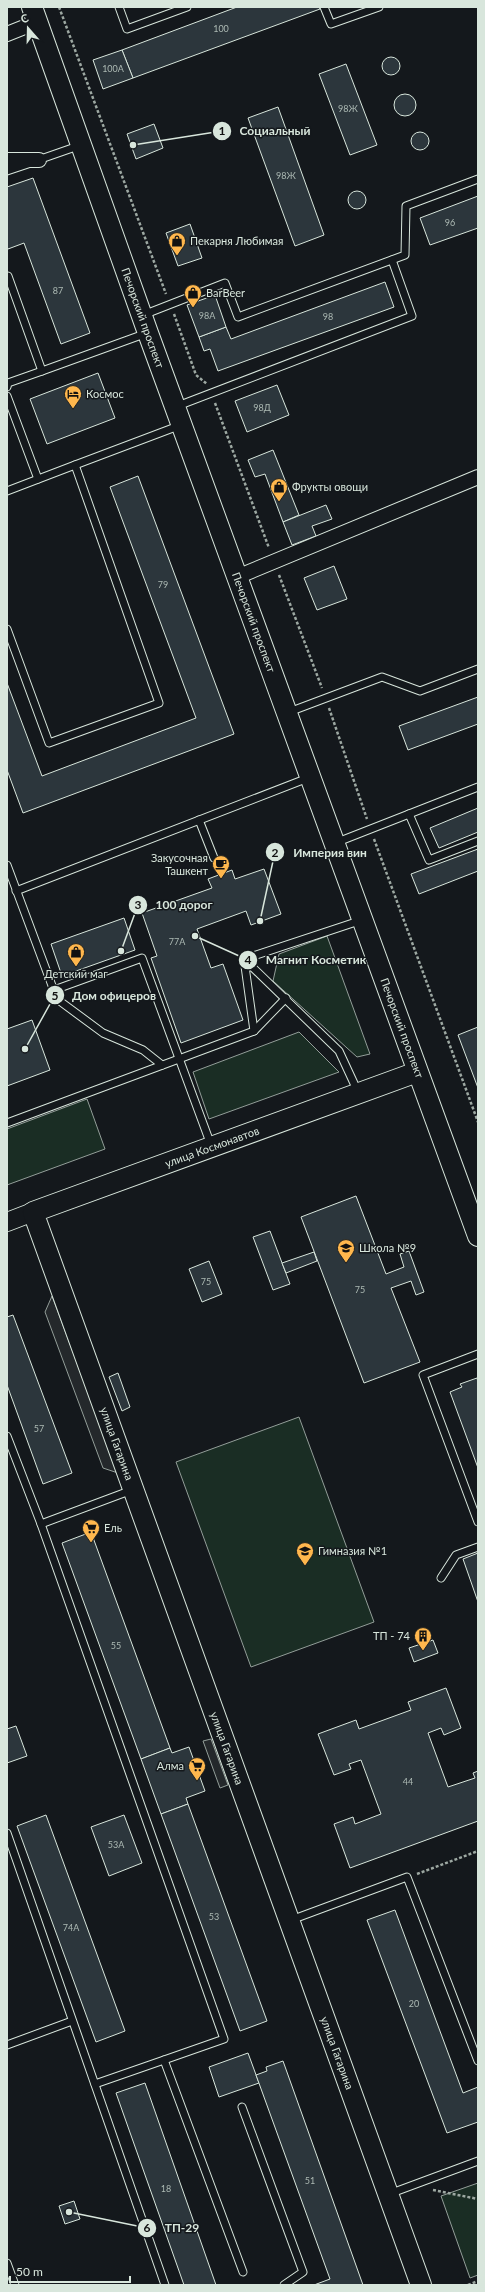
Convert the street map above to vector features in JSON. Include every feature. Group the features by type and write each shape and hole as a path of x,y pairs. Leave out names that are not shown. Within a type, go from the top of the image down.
{"main road":[{"name":"Печорский проспект","path":"35,14 175,407 478,1236"},
{"name":"улица Космонавтов","path":"33,1212 417,1072"},
{"name":"улица Гагарина","path":"33,1212 288,1921 421,2285"}],"street":[{"path":"7,34 35,14"},
{"path":"7,160 39,160"},
{"path":"237,577 478,477"},
{"name":"улица Космонавтов","path":"7,1222 33,1212"}],"lane":[{"path":"119,7 127,29 188,7"},
{"path":"324,7 331,24 379,7"},
{"path":"7,171 81,145"},
{"path":"7,387 8,383 42,371 145,324 225,283 238,317 405,255 406,206 478,179"},
{"path":"175,407 412,316 392,260"},
{"path":"8,276 42,371"},
{"path":"7,396 38,479"},
{"path":"7,491 182,425"},
{"path":"7,629 49,743 159,703 75,465"},
{"path":"287,713 382,677 420,691 478,669"},
{"path":"16,891 310,777"},
{"path":"335,843 478,787"},
{"path":"409,814 429,860 478,841"},
{"path":"199,820 214,858"},
{"path":"7,864 57,999 104,1033 143,1050 162,1065"},
{"path":"244,959 362,920"},
{"path":"54,990 142,958 212,1147"},
{"path":"244,959 286,998 339,1051 358,1094"},
{"path":"244,959 254,1031"},
{"path":"7,1124 254,1031 286,998"},
{"path":"478,1354 423,1374 478,1522"},
{"path":"7,1436 41,1524 224,2039 95,2084"},
{"path":"41,1524 133,1490"},
{"path":"441,1578 456,1555 478,1547"},
{"path":"7,1833 165,2285"},
{"path":"288,1921 407,1877 478,2061"},
{"path":"7,2045 72,2021"},
{"path":"164,2060 243,2272"},
{"path":"242,2107 303,2272 284,2285"},
{"path":"388,2194 478,2161"},
{"path":"7,2263 15,2285"}],"path":[{"path":"407,1877 478,1851"},
{"path":"430,2189 478,2199"},
{"path":"468,2285 478,2281"}],"green space":[{"path":"327,936 370,1054 357,1057 273,981 279,954"},
{"path":"299,1032 339,1072 209,1119 193,1072"},
{"path":"87,1099 105,1149 7,1185 7,1129"},
{"path":"299,1417 374,1622 251,1667 176,1462"},
{"path":"478,2183 478,2275 470,2278 441,2196"}],"shaded area":[{"path":"52,1296 118,1473 103,1468 45,1312"},
{"path":"211,1739 228,1785 220,1788 203,1741"}],"building":[{"path":"237,7 319,7 320,9 133,78 122,50"},
{"path":"122,50 133,78 103,89 93,60"},
{"path":"391,57 397,60 400,66 397,72 391,75 385,72 382,66 385,60"},
{"path":"346,64 377,145 350,155 319,74"},
{"path":"405,94 413,97 416,105 413,113 405,116 397,113 394,105 397,97"},
{"path":"278,107 324,235 295,246 248,118"},
{"path":"154,124 163,148 136,159 127,134"},
{"path":"420,132 426,135 429,141 426,147 420,150 414,147 411,141 414,135"},
{"path":"33,178 90,333 61,344 24,243 8,249 7,247 7,187"},
{"path":"357,191 363,194 366,200 363,206 357,209 351,206 348,200 351,194"},
{"path":"478,196 478,228 430,245 420,218"},
{"path":"190,224 202,258 178,266 166,233"},
{"path":"385,282 394,307 218,371 210,349 204,351 199,337 226,327 231,339"},
{"path":"215,295 226,327 199,337 187,305"},
{"name":"Космос","path":"98,373 115,418 47,444 30,399"},
{"path":"277,385 289,415 247,432 235,401"},
{"path":"273,450 299,515 283,522 265,474 255,477 248,460"},
{"path":"138,476 234,734 23,813 7,770 7,683 42,776 196,718 110,487"},
{"path":"326,505 332,519 312,526 316,536 292,545 283,522"},
{"path":"334,566 347,599 317,610 304,578"},
{"path":"478,697 478,724 408,750 399,726"},
{"path":"478,808 478,832 439,848 430,828"},
{"path":"478,849 478,871 419,894 411,874"},
{"path":"264,869 281,914 251,925 246,911 197,929 211,968 223,964 243,1020 181,1043 151,958 157,956 142,913 212,888 208,879 232,870 235,879"},
{"path":"124,918 135,950 62,976 51,944"},
{"path":"32,1020 50,1070 7,1086 7,1029"},
{"path":"478,1027 478,1088 458,1035"},
{"path":"356,1196 386,1274 404,1267 400,1254 409,1251 424,1292 416,1295 411,1281 391,1288 420,1362 364,1383 301,1217"},
{"path":"270,1231 290,1284 273,1290 253,1237"},
{"path":"314,1252 317,1261 286,1273 282,1263"},
{"path":"209,1261 222,1294 202,1302 189,1269"},
{"path":"13,1315 72,1473 43,1484 7,1385 7,1317"},
{"path":"118,1373 130,1407 122,1411 109,1377"},
{"path":"477,1378 478,1468 450,1392 462,1387 460,1384"},
{"path":"91,1532 170,1748 141,1759 62,1543"},
{"path":"478,1553 478,1602 463,1559"},
{"name":"ТП - 74","path":"433,1640 438,1653 414,1662 409,1648"},
{"path":"446,1688 461,1728 444,1735 441,1728 428,1733 448,1787 475,1778 473,1773 478,1771 478,1821 350,1868 334,1824 353,1817 355,1824 381,1814 361,1760 349,1764 351,1769 334,1775 318,1734 356,1720 359,1729 411,1710 408,1702"},
{"path":"16,1726 27,1756 7,1763 7,1729"},
{"path":"189,1747 205,1791 186,1798 188,1804 161,1814 141,1759 170,1748 172,1753"},
{"path":"188,1804 267,2021 240,2031 161,1814"},
{"path":"46,1815 125,2031 96,2042 17,1826"},
{"path":"124,1815 142,1863 109,1876 91,1827"},
{"path":"395,1910 463,2093 478,2087 478,2122 447,2133 367,1920"},
{"path":"248,2053 259,2083 219,2097 209,2067"},
{"path":"283,2061 363,2285 314,2285 330,2279 256,2075 267,2071 266,2067"},
{"path":"145,2083 216,2285 184,2285 116,2093"},
{"path":"74,2201 80,2219 65,2224 59,2206"}],"place":[{"name":"Социальный","path":"133,145"},
{"name":"Пекарня Любимая","path":"177,256"},
{"name":"BarBeer","path":"193,308"},
{"name":"Космос","path":"73,409"},
{"name":"Фрукты овощи","path":"279,502"},
{"name":"Закусочная Ташкент","path":"221,879"},
{"name":"Империя вин","path":"260,921"},
{"name":"Магнит Косметик","path":"195,936"},
{"name":"100 дорог","path":"121,951"},
{"name":"Детский маг","path":"76,967"},
{"name":"Дом офицеров","path":"25,1049"},
{"name":"Школа №9","path":"346,1263"},
{"name":"Ель","path":"91,1543"},
{"name":"Гимназия №1","path":"305,1566"},
{"name":"ТП - 74","path":"423,1651"},
{"name":"Алма","path":"197,1781"},
{"name":"ТП-29","path":"69,2212"}]}
